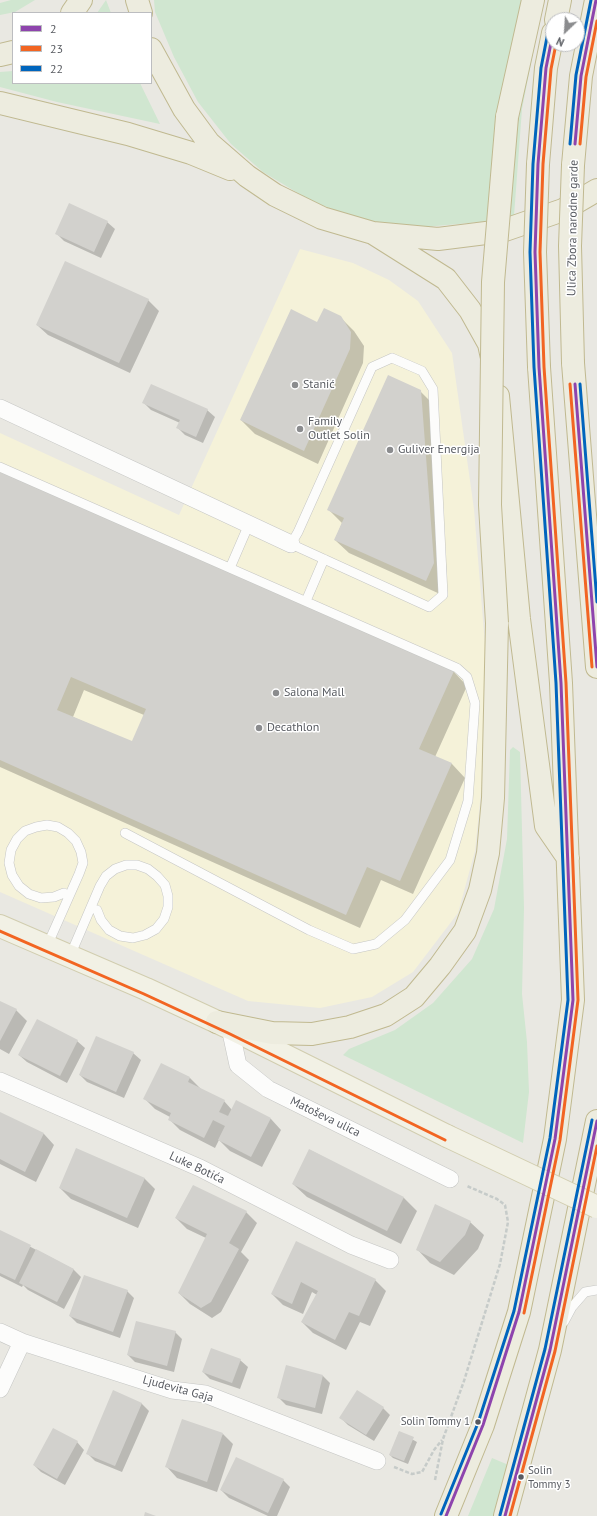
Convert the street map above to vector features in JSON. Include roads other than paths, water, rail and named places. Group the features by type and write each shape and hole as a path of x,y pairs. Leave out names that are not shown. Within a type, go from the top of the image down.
{"highway":[{"path":"73,12 81,0"},
{"path":"137,0 140,12"},
{"path":"224,1025 272,1034 312,1034 350,1027 386,1015 414,997 444,961 465,931 480,890 488,853 493,798 498,623 490,505 493,282 507,117 532,0"},
{"path":"558,12 560,0"},
{"name":"Ulica Zbora narodne garde","path":"596,0 581,76 573,165 570,246 573,363 597,667"},
{"path":"152,51 187,114 210,144 247,176 275,195 322,218 373,233 438,239 502,231 563,210 597,190"},
{"path":"0,55 12,52"},
{"path":"446,1516 483,1425 519,1312 555,1139 573,1000 561,683 539,367 535,252 538,164 546,68 549,52"},
{"path":"0,103 135,136 192,153 247,176"},
{"path":"373,233 446,279 470,310 489,344 501,410 512,557 546,826 568,858"},
{"path":"505,1516 550,1350 597,1121"}],"main road":[{"path":"0,926 224,1025 447,1136 597,1207"}],"street":[{"path":"0,408 291,544"},
{"name":"Matoševa ulica","path":"224,1025 238,1065 268,1089 450,1179"},
{"name":"Luke Botića","path":"0,1081 200,1168 351,1245 390,1260"},
{"name":"Ljudevita Gaja","path":"0,1332 22,1342 172,1390 205,1394 377,1461"},
{"path":"0,1389 22,1342"}],"lane":[{"path":"392,358 422,371 433,389 443,595 430,607 324,560 291,544 298,532 372,368 392,358"},
{"path":"0,467 457,668 467,677 475,703 468,802 450,860 405,920 376,944 353,949 309,930 125,833"},
{"path":"230,568 249,524"},
{"path":"306,601 324,560"},
{"path":"47,946 79,874 82,863 81,852 76,841 68,833 58,827 47,825 25,831 17,839 11,850 10,863 12,875 19,886 29,894 41,898 54,897 64,893"},
{"path":"70,956 100,886 106,876 115,869 132,865 148,869 158,876 164,885 168,896 168,907 164,919 156,929 145,935 133,938 120,936 109,930 101,920 97,910"},
{"path":"550,1350 572,1307 584,1292 597,1290"}],"place":[{"name":"Stanić","path":"295,385"},
{"name":"Family Outlet Solin","path":"300,429"},
{"name":"Guliver Energija","path":"390,450"},
{"name":"Salona Mall","path":"276,693"},
{"name":"Decathlon","path":"259,728"},
{"name":"Solin Tommy 1","path":"478,1422"},
{"name":"Solin Tommy 3","path":"521,1477"}]}
